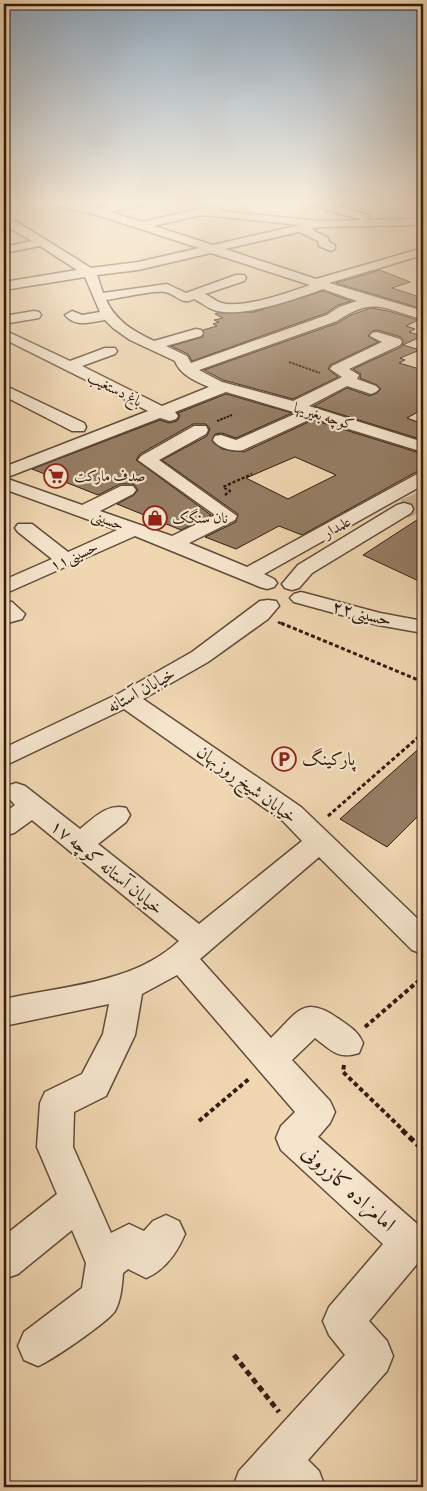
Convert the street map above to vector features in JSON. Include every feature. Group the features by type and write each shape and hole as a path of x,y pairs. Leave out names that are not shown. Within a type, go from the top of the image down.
{"street":[{"path":"72,315 79,320 108,315 92,277 86,273"},
{"path":"4,286 92,277 110,273"},
{"path":"286,273 423,315"},
{"path":"193,294 210,301 216,308 276,302 345,273"},
{"path":"77,283 92,277"},
{"path":"99,297 167,288 187,298 193,294 240,278"},
{"path":"189,369 332,318 344,310 371,300"},
{"path":"4,320 34,315"},
{"name":"کوچه بغیریها","path":"108,315 112,320 142,341 182,359 183,364 197,376 230,388 389,435 423,447"},
{"path":"154,345 196,333"},
{"name":"باغ دستغیب","path":"4,334 200,430 147,460 214,506"},
{"path":"337,369 395,342 378,336"},
{"path":"4,352 28,345"},
{"path":"69,366 110,352"},
{"path":"294,407 347,382 351,375 337,369"},
{"path":"4,473 162,412 256,380"},
{"path":"347,382 371,389"},
{"path":"4,390 78,427"},
{"path":"222,440 237,446 312,412"},
{"name":"علمدار","path":"259,578 423,478"},
{"name":"حسینی","path":"4,483 173,543 259,578"},
{"path":"84,511 127,490"},
{"path":"173,543 228,516 214,506"},
{"path":"259,578 254,596 264,610 292,606 305,569 404,510"},
{"path":"24,528 66,560"},
{"path":"106,560 143,532"},
{"name":"حسینی۱۱","path":"7,582 143,532"},
{"name":"حسینی۲۲","path":"259,578 276,581 297,591 378,619 423,627"},
{"path":"4,607 14,614 4,618"},
{"name":"خیابان آستانه","path":"4,758 126,699 200,657 264,610"},
{"name":"خیابان شیخ روزبهان","path":"126,699 292,814 423,942"},
{"name":"خیابان آستانه کوچه ۱۷","path":"4,826 24,799 79,844 190,950"},
{"path":"79,844 117,815"},
{"path":"4,1012 128,987 190,950 315,837"},
{"name":"امامزاده کازرونی","path":"190,950 270,1060 318,1112 294,1138 410,1243 343,1321 372,1356 284,1468"},
{"path":"38,1346 100,1299 105,1263 55,1148 57,1103 94,1085 119,1035 128,987"},
{"path":"270,1060 314,1019 347,1043"},
{"path":"4,1260 79,1200"},
{"path":"105,1263 130,1243 146,1259 166,1234"}],"path":[{"path":"289,362 320,374 337,369"},
{"path":"214,506 230,491 223,487 252,474"},
{"path":"264,610 423,682"},
{"path":"315,837 423,732"},
{"path":"423,977 347,1043 343,1072 423,1150"},
{"path":"199,1121 270,1060"},
{"path":"234,1355 284,1468"}],"building":[{"path":"371,273 386,273 410,282 392,288 423,298 423,309 336,283"},
{"path":"323,291 351,301 338,305 326,313 192,361 188,354 171,346 203,337 203,330 217,326 213,324 219,322 214,320 223,318 215,314 217,313 254,312"},
{"path":"371,308 418,320 406,326 415,329 409,332 422,336 403,345 420,350 400,358 405,360 399,363 423,370 423,409 407,418 423,424 423,440 314,406 347,388 370,396 377,393 381,389 377,385 360,378 361,374 353,369 401,347 404,341 401,337 378,330 372,331 368,336 378,342 330,365 328,369 338,377 293,399 223,380 204,370 338,323 351,315"},
{"path":"226,394 292,413 236,438 222,433 215,434 212,441 222,449 244,452 313,420 423,454 423,471 416,472 302,535 279,526 236,549 205,537 236,522 238,514 162,460 207,436 210,429 206,424 193,424 140,454 136,460 211,515 181,530 117,504 134,495 138,490 133,484 120,484 98,495 32,469 160,420 169,423 177,421 180,416 178,413","holes":["295,457 336,475 288,499 246,478"]},
{"path":"423,516 423,583 363,555"},
{"path":"423,745 423,811 387,847 340,819"}],"tunnel":[{"path":"404,509 423,501"}],"place":[{"name":"صدف مارکت","path":"56,476"},
{"name":"نان سنگک","path":"155,518"},
{"name":"پارکینگ","path":"284,759"}]}
